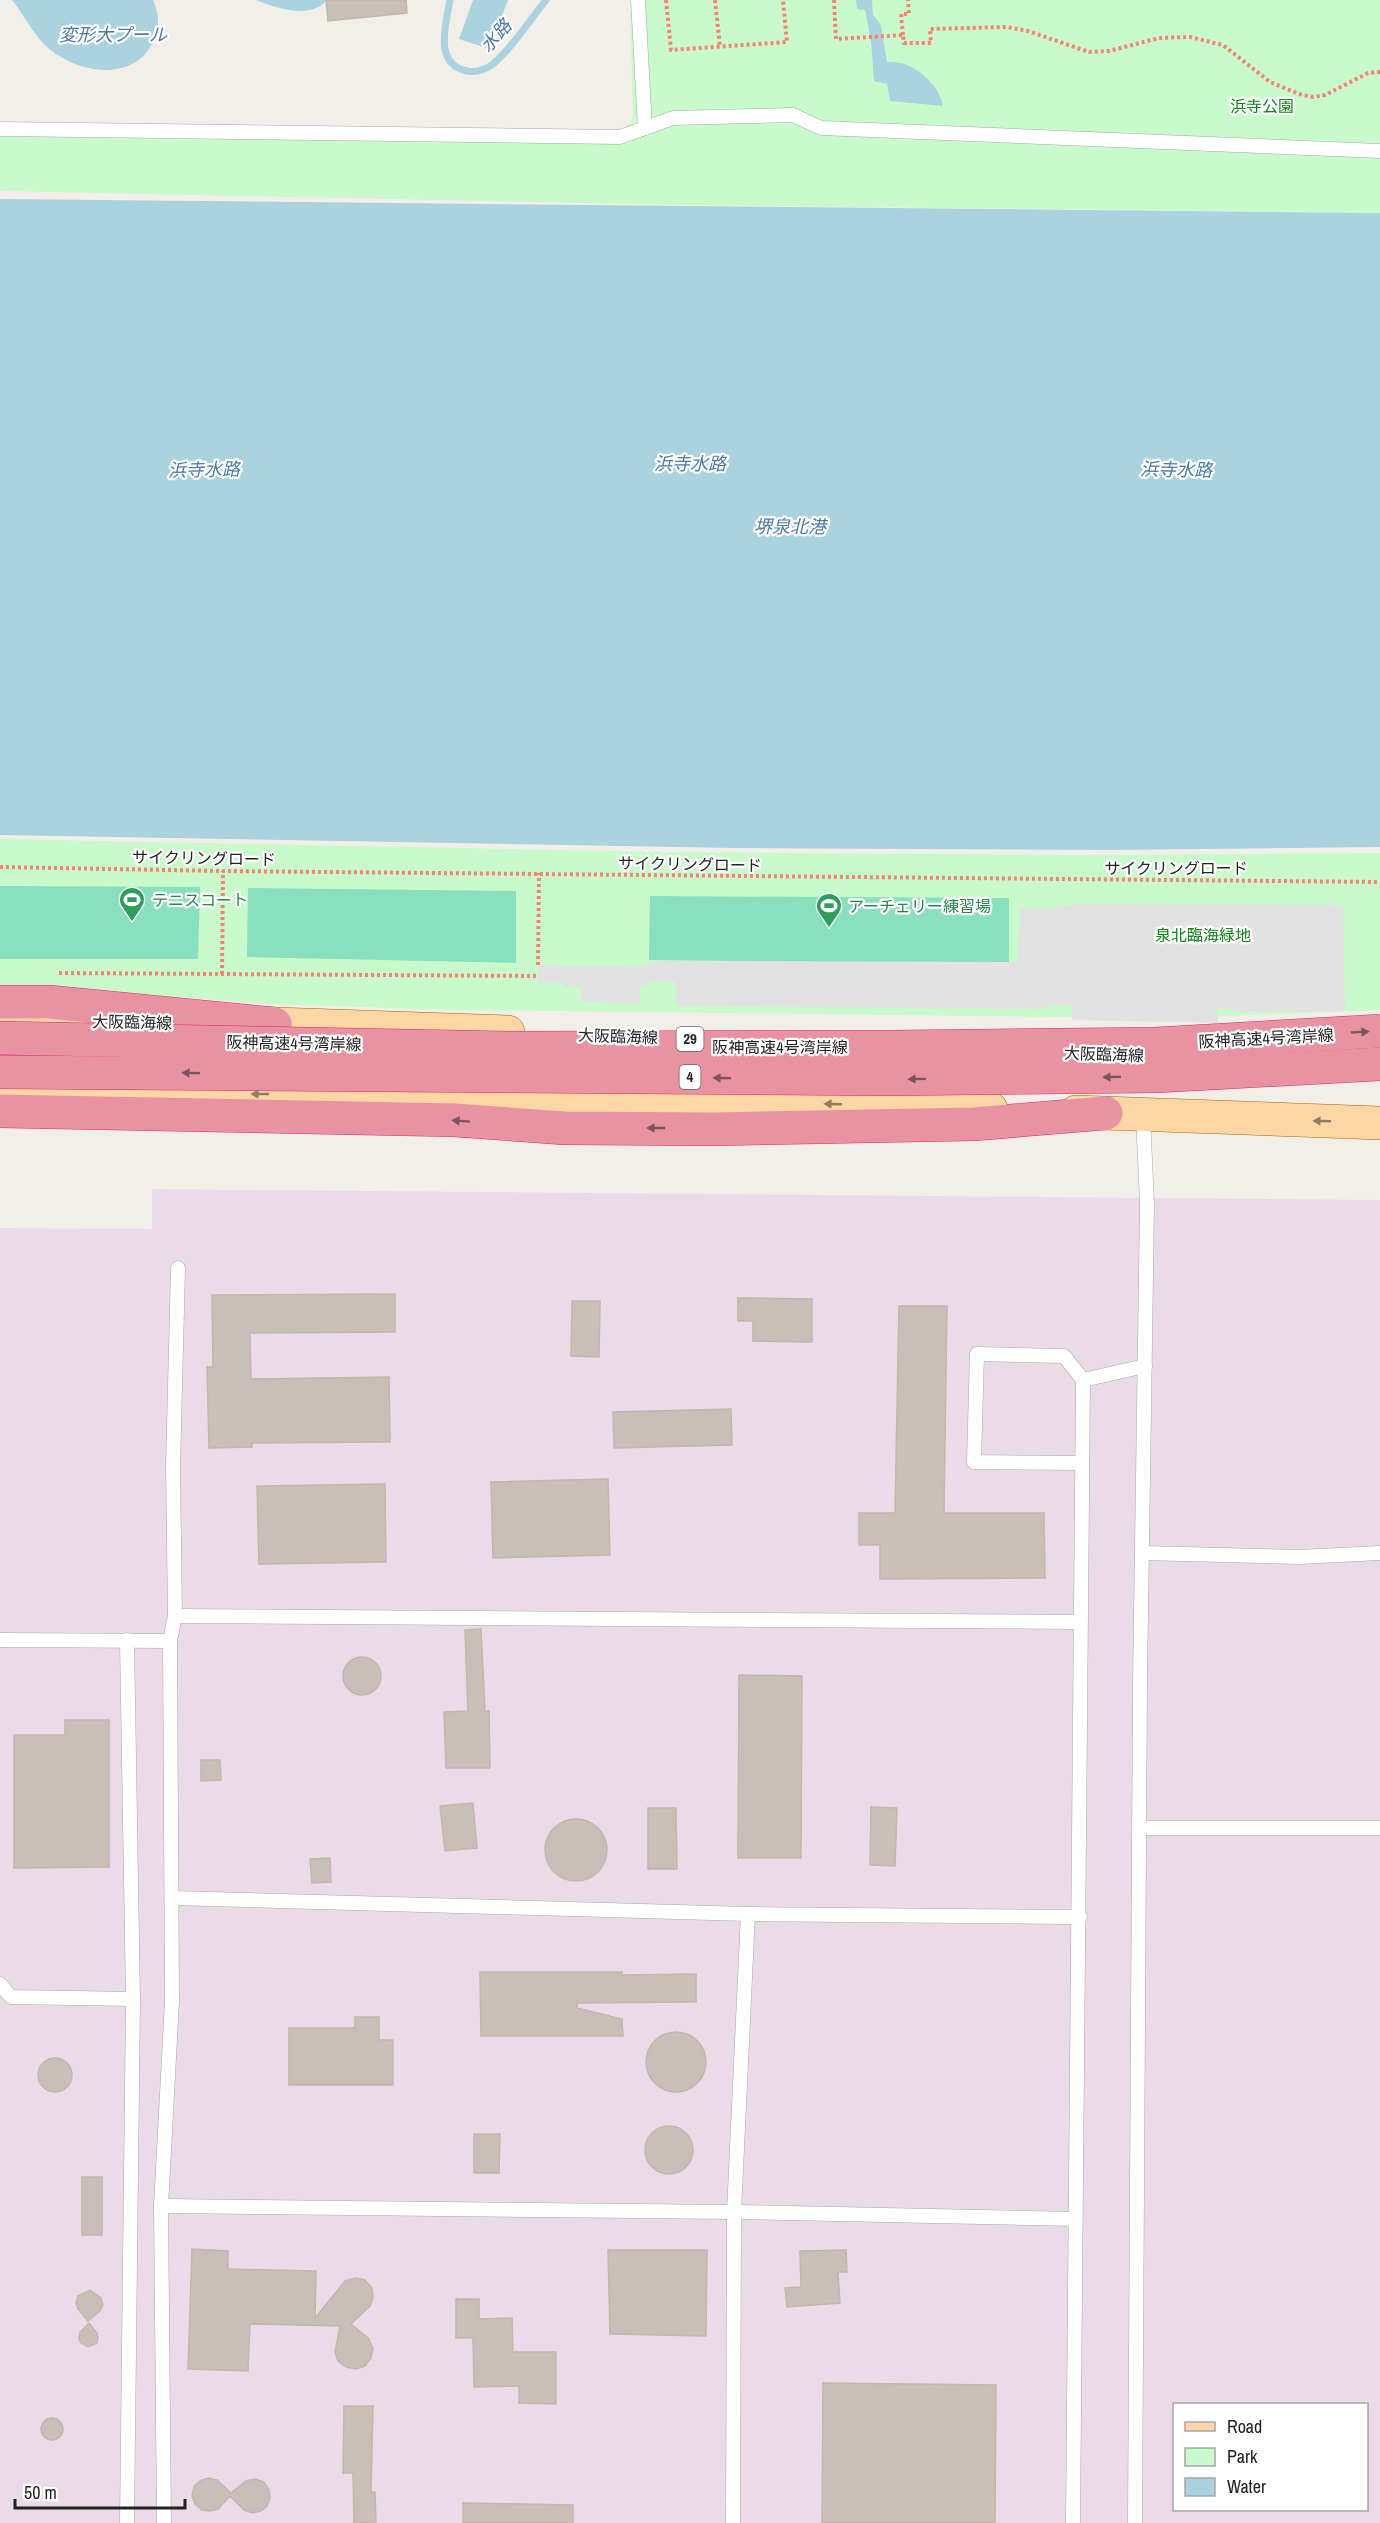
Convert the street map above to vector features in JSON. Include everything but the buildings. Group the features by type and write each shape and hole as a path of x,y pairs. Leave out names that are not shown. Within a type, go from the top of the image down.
{"highway":[{"path":"0,1002 54,987 275,1024"},
{"name":"阪神高速4号湾岸線","path":"0,1038 508,1048 892,1047 1155,1044 1380,1031"},
{"name":"阪神高速4号湾岸線","path":"0,1072 888,1079 1157,1076 1380,1064"},
{"path":"1157,1076 1269,1082 1380,1080"},
{"path":"0,1111 454,1120 564,1128 714,1129 975,1124 1106,1113"}],"main road":[{"name":"大阪臨海線","path":"0,1022 275,1024 1141,1056 1380,1056"},
{"path":"0,1093 615,1097 1380,1124"}],"lane":[{"path":"638,0 645,128"},
{"path":"0,129 620,137 673,118 793,115 821,128 1380,151"},
{"path":"1135,2523 1142,1553 1147,1204 1143,1115"},
{"path":"164,2523 161,2206 172,2001 171,1641 175,1616 173,1467 178,1268"},
{"path":"1073,2523 1083,1380 1064,1356 977,1354 974,1462 1082,1463"},
{"path":"1083,1380 1145,1366"},
{"path":"1142,1553 1299,1557 1380,1554"},
{"path":"175,1616 1081,1622"},
{"path":"0,1640 171,1641"},
{"path":"127,1640 133,1999 127,2523"},
{"path":"1140,1828 1380,1828"},
{"path":"173,1898 748,1914 1080,1917"},
{"path":"733,2523 734,2212 748,1914"},
{"path":"0,1984 11,1997 133,1999"},
{"path":"161,2206 734,2212 1075,2219"}],"path":[{"path":"666,0 671,50 787,42 783,0"},
{"path":"715,0 720,47"},
{"path":"834,0 836,39 903,35"},
{"path":"908,0 909,14 901,14 904,43 931,43 930,29 1007,27 1028,31 1089,52 1109,51 1159,38 1190,38 1223,45 1270,82 1313,97 1325,95 1368,73 1380,72"},
{"name":"サイクリングロード","path":"0,867 1380,882"},
{"path":"222,974 223,871"},
{"path":"538,965 539,873"},
{"path":"54,987 222,974 538,976"}],"shaded area":[{"path":"1076,904 1343,905 1345,1011 1234,1012 1234,1009 1218,1008 1218,1023 1072,1020 1072,1005 1047,1005 1047,1009 676,1006 675,981 659,981 640,986 640,1004 581,1002 581,987 565,987 565,983 539,983 538,965 639,967 655,961 1018,962 1020,908 1053,908"},
{"path":"152,1189 1380,1200 1380,2523 0,2523 0,1228 152,1229"}],"green space":[{"name":"浜寺公園","path":"630,0 1380,0 1380,213 685,205 0,191 0,129 620,137 633,118"},
{"name":"泉北臨海緑地","path":"0,839 666,852 1101,855 1380,853 1380,1010 1226,1016 1060,1017 455,1010 264,1004 38,986 0,986"},
{"name":"テニスコート","path":"0,886 200,887 198,959 0,959"},
{"path":"248,888 516,891 516,963 247,957"},
{"name":"アーチェリー練習場","path":"650,896 1009,898 1009,964 649,960"}],"water":[{"name":"変形大プール","path":"12,0 153,0 158,15 158,25 154,40 146,53 136,62 112,70 98,70 71,62 51,50 33,30"},
{"path":"256,0 327,0 312,10 303,11 283,9"},
{"path":"473,0 508,0 489,49 459,39"},
{"path":"856,0 872,0 873,15 881,25 887,62 901,63 922,74 938,92 943,106 890,101 887,84 874,81 871,41 865,10 857,9"},
{"name":"堺泉北港","path":"0,199 1380,213 1380,847 1111,850 733,848 0,835"}],"waterway":[{"name":"水路","path":"450,0 444,42 446,52 449,60 456,67 474,72 493,64 514,42 546,0"}],"place":[{"name":"テニスコート","path":"132,923"},
{"name":"アーチェリー練習場","path":"829,929"}],"water label":[{"name":"浜寺水路","path":"690,464"},
{"name":"浜寺水路","path":"204,470"},
{"name":"浜寺水路","path":"1176,470"}]}
